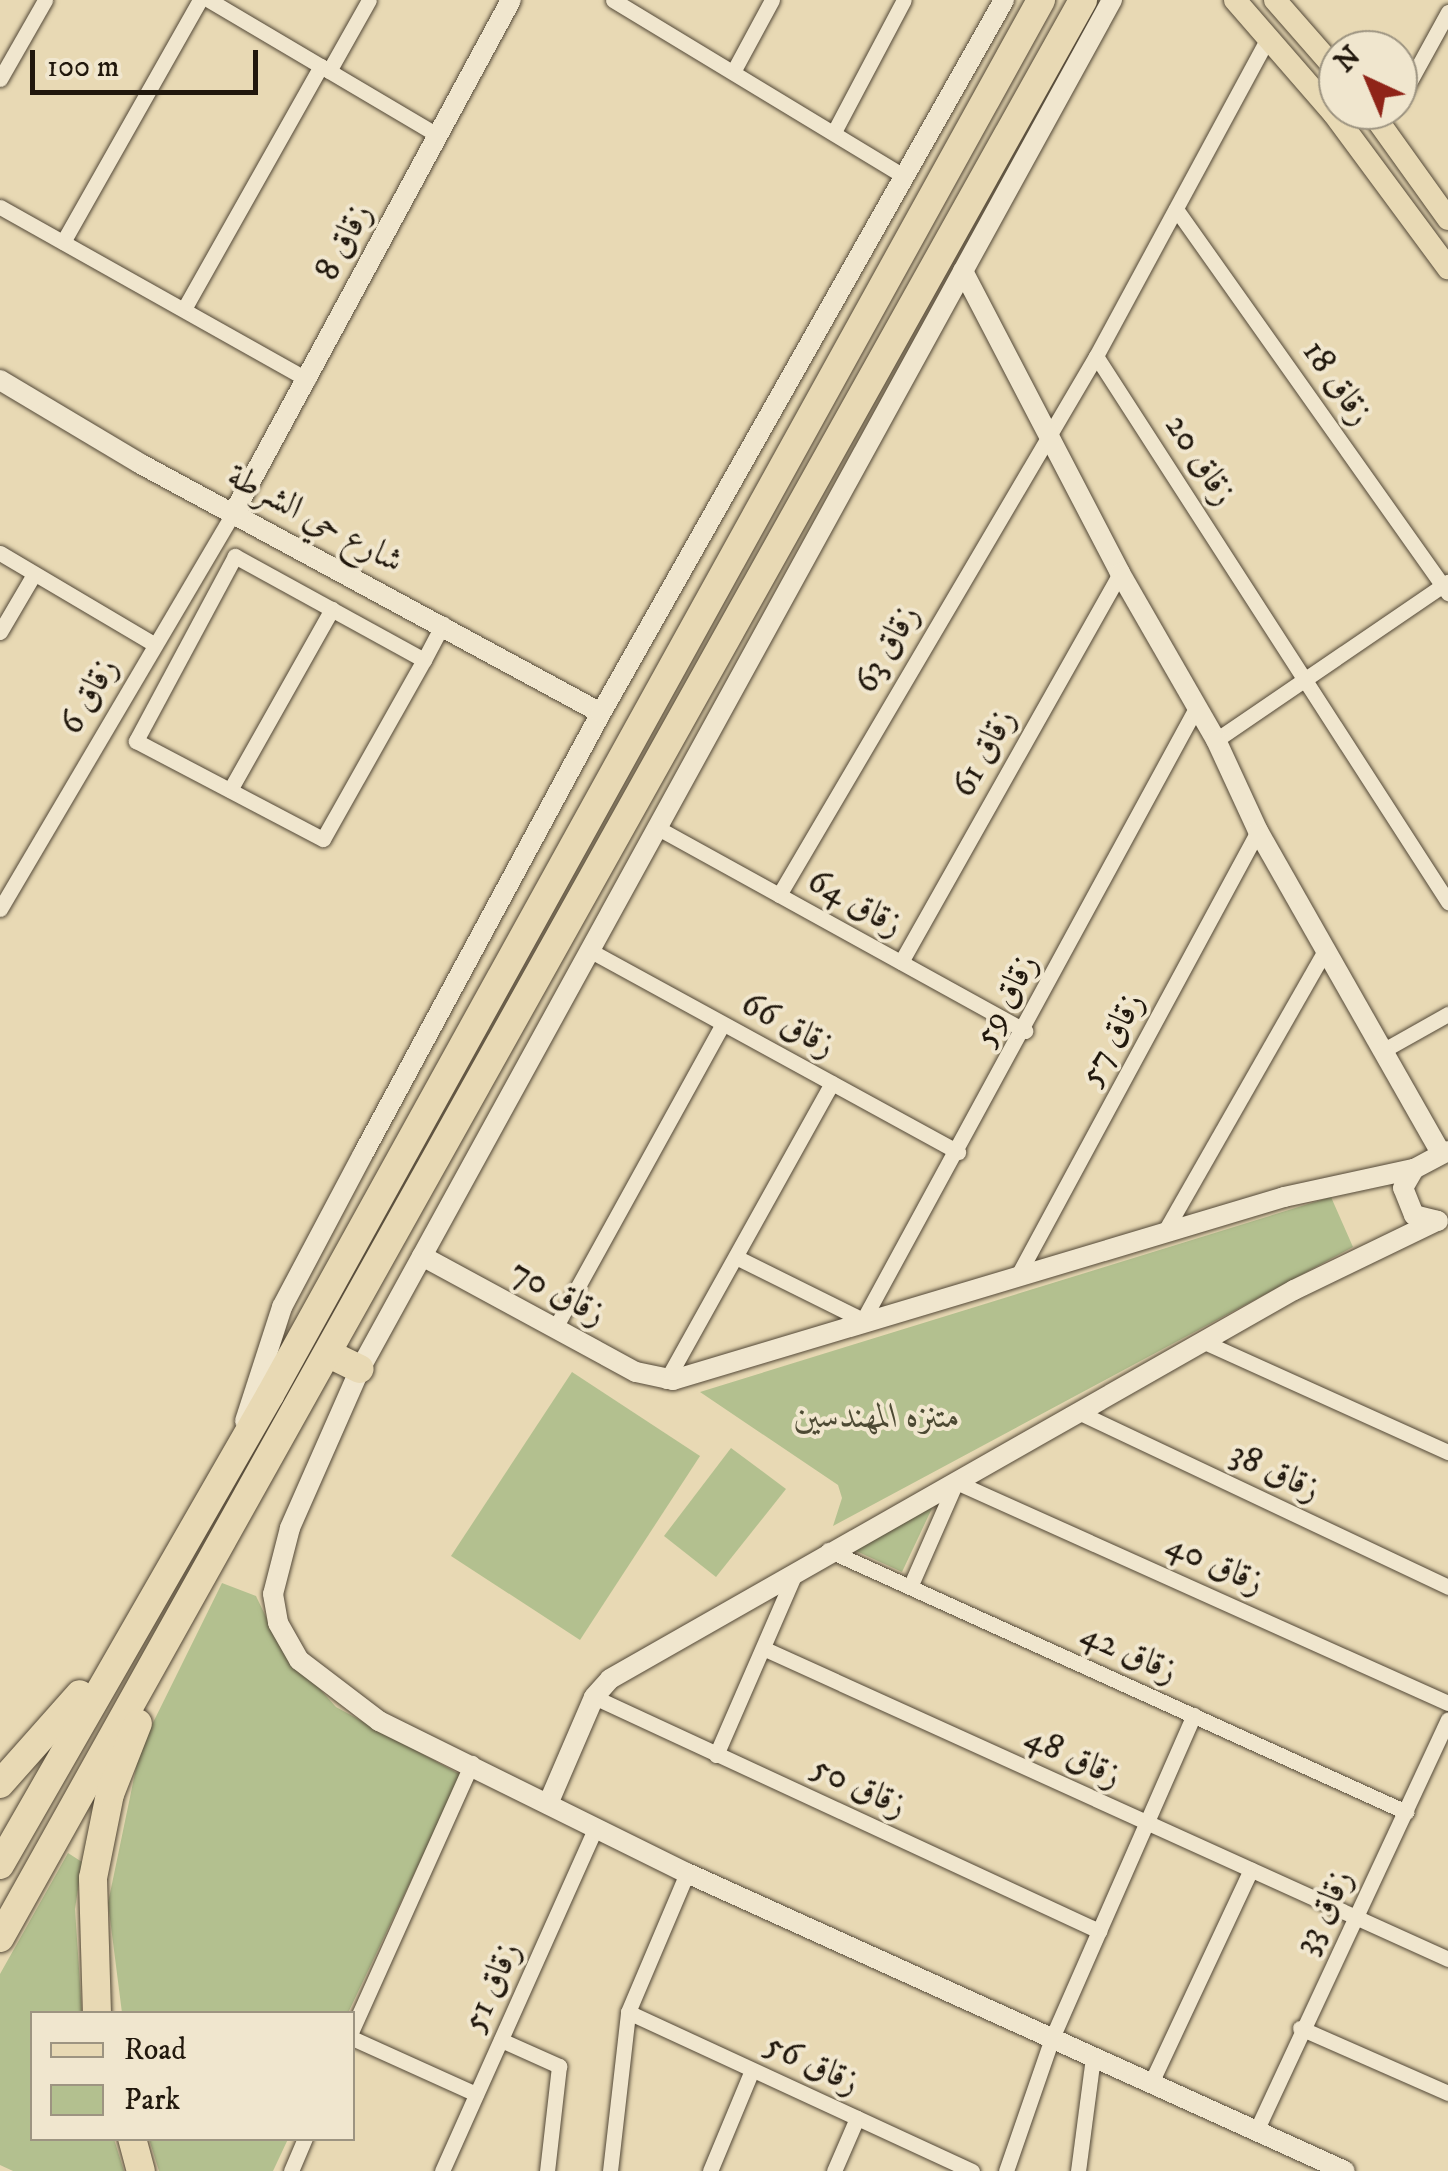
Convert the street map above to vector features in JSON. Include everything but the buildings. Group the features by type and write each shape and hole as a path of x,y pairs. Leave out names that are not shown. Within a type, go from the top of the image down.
{"highway":[{"path":"0,1865 238,1442 270,1395 1041,0"},
{"path":"0,1938 1083,0"},
{"path":"329,1354 360,1369"},
{"path":"0,1784 72,1704 148,1599"},
{"path":"97,2011 90,1923 99,1835 188,1606"},
{"path":"133,2141 141,2171"}],"main road":[{"path":"1235,0 1334,114 1448,268"},
{"path":"1275,0 1318,49"},
{"path":"1397,130 1448,219"}],"street":[{"path":"0,79 6,54 44,0"},
{"path":"63,242 200,0"},
{"path":"209,0 437,135"},
{"path":"184,309 369,0"},
{"name":"زقاق 8","path":"232,514 511,0"},
{"path":"612,0 642,8 733,72 902,175"},
{"path":"733,72 772,0"},
{"path":"834,132 904,0"},
{"path":"238,1442 282,1307 602,713 1004,0"},
{"path":"1112,0 360,1369 281,1554 273,1594 278,1622 300,1660 342,1698 687,1873 1345,2171"},
{"path":"1418,62 1448,12"},
{"path":"1096,356 1268,38"},
{"path":"0,207 308,380"},
{"name":"زقاق 18","path":"1176,208 1446,586"},
{"path":"666,1381 1166,1232 1414,1169 1444,1151 1382,1051 1258,831 1216,740 1120,573 963,271"},
{"name":"زقاق 63","path":"779,895 1047,432 1096,356"},
{"name":"زقاق 20","path":"1096,356 1448,902"},
{"name":"شارع حي الشرطة","path":"0,380 232,514 443,624 602,713"},
{"name":"زقاق 6","path":"0,909 232,514"},
{"path":"0,553 154,644"},
{"path":"424,660 236,556 136,741 323,839 424,660 443,624"},
{"name":"زقاق 61","path":"901,962 1120,573"},
{"path":"0,632 34,574"},
{"path":"1216,740 1446,586"},
{"path":"230,790 332,609"},
{"name":"زقاق 59","path":"863,1320 1024,1031 1197,706"},
{"name":"زقاق 64","path":"656,827 1024,1031"},
{"name":"زقاق 57","path":"1018,1276 1258,831"},
{"name":"زقاق 66","path":"589,950 958,1152"},
{"path":"1166,1232 1325,950"},
{"path":"1382,1051 1448,1014"},
{"path":"555,1328 723,1024"},
{"path":"666,1381 832,1084"},
{"path":"1375,1249 1406,1206 1403,1188 1414,1169"},
{"path":"1352,1182 1442,1219"},
{"path":"548,1804 594,1698 610,1679 798,1566 956,1482 1202,1341 1375,1249 1442,1219"},
{"name":"زقاق 70","path":"422,1256 636,1372 666,1381"},
{"path":"736,1258 863,1320"},
{"path":"1202,1341 1448,1452"},
{"name":"زقاق 38","path":"1076,1411 1448,1587"},
{"path":"910,1587 956,1482"},
{"name":"زقاق 40","path":"956,1482 1448,1703"},
{"name":"زقاق 42","path":"828,1550 1406,1812"},
{"path":"716,1755 798,1566"},
{"name":"زقاق 48","path":"765,1649 1448,1959"},
{"name":"زقاق 50","path":"594,1698 1099,1931"},
{"path":"1006,2171 1052,2038 1194,1716"},
{"name":"زقاق 33","path":"1256,2132 1300,2028 1448,1720"},
{"path":"355,2023 472,1763"},
{"name":"زقاق 51","path":"442,2171 596,1827"},
{"path":"1150,2085 1250,1869"},
{"path":"610,2171 628,2012 687,1873"},
{"name":"زقاق 56","path":"628,2012 966,2170"},
{"path":"1300,2028 1448,2093"},
{"path":"355,2039 476,2094"},
{"path":"501,2040 559,2066 548,2171"},
{"path":"1078,2171 1093,2057"},
{"path":"710,2171 752,2070"},
{"path":"834,2171 857,2118"},
{"path":"291,2171 304,2141"}],"green space":[{"name":"متنزه المهندسين","path":"1331,1197 1353,1247 833,1526 842,1498 838,1485 700,1392"},
{"path":"572,1372 700,1456 580,1640 451,1556"},
{"path":"731,1448 786,1489 716,1577 664,1536"},
{"path":"935,1502 902,1572 854,1550"},
{"path":"222,1583 256,1596 278,1642 336,1707 461,1775 349,2011 122,2011 108,1903 140,1749"},
{"path":"68,1853 82,1862 75,1909 82,2011 30,2011 30,2141 115,2141 124,2171 13,2171 0,2165 0,1974"},
{"path":"150,2141 287,2141 273,2171 159,2171"}]}
